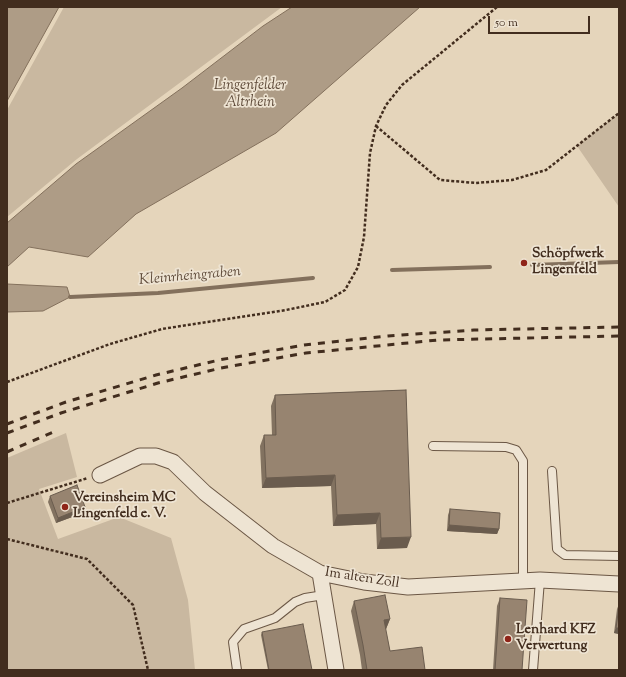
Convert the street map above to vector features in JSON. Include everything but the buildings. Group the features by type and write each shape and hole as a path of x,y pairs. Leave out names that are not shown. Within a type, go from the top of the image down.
{"street":[{"name":"Im alten Zoll","path":"100,475 140,456 156,456 173,462 205,493 250,529 273,546 320,574 364,582 408,587 540,580 619,584"},
{"path":"320,574 336,670"}],"lane":[{"path":"433,446 506,446 516,450 522,461 523,581"},
{"path":"552,471 556,549 565,556 619,556"},
{"path":"533,670 540,580"},
{"path":"237,670 233,642 244,629 275,618 295,602 305,598 324,595"}],"path":[{"path":"7,382 110,344 162,329 286,310 325,302 345,290 358,267 364,237 370,153 376,126 386,105 402,85 497,7"},
{"path":"376,126 440,180 476,183 512,180 546,170 619,113"},
{"path":"7,503 100,475"},
{"path":"7,539 87,559 133,605 148,670"}],"shaded area":[{"path":"64,7 282,7 77,159 7,217 7,110"},
{"path":"619,113 619,207 577,146"},
{"path":"66,433 77,477 39,489 58,539 119,517 171,538 188,600 195,670 7,670 7,458"}],"water":[{"path":"7,7 59,7 7,101"},
{"name":"Lingenfelder Altrhein","path":"292,7 420,7 276,133 136,214 88,257 29,247 7,267 7,223 76,164 182,88 263,26"},
{"path":"7,284 67,287 70,297 43,311 7,312"}],"waterway":[{"name":"Kleinrheingraben","path":"532,265 619,262"},
{"name":"Kleinrheingraben","path":"392,270 490,267"},
{"name":"Kleinrheingraben","path":"70,297 158,293 313,278"}],"railway":[{"path":"7,424 66,402 156,375 219,360 304,345 388,336 474,330 619,327"},
{"path":"7,433 61,413 158,383 221,368 306,353 438,340 619,336"},
{"path":"7,452 58,430"}],"place":[{"name":"Schöpfwerk Lingenfeld","path":"524,263"},
{"name":"Vereinsheim MC Lingenfeld e. V.","path":"65,507"},
{"name":"Lenhard KFZ Verwertung","path":"508,639"}]}
